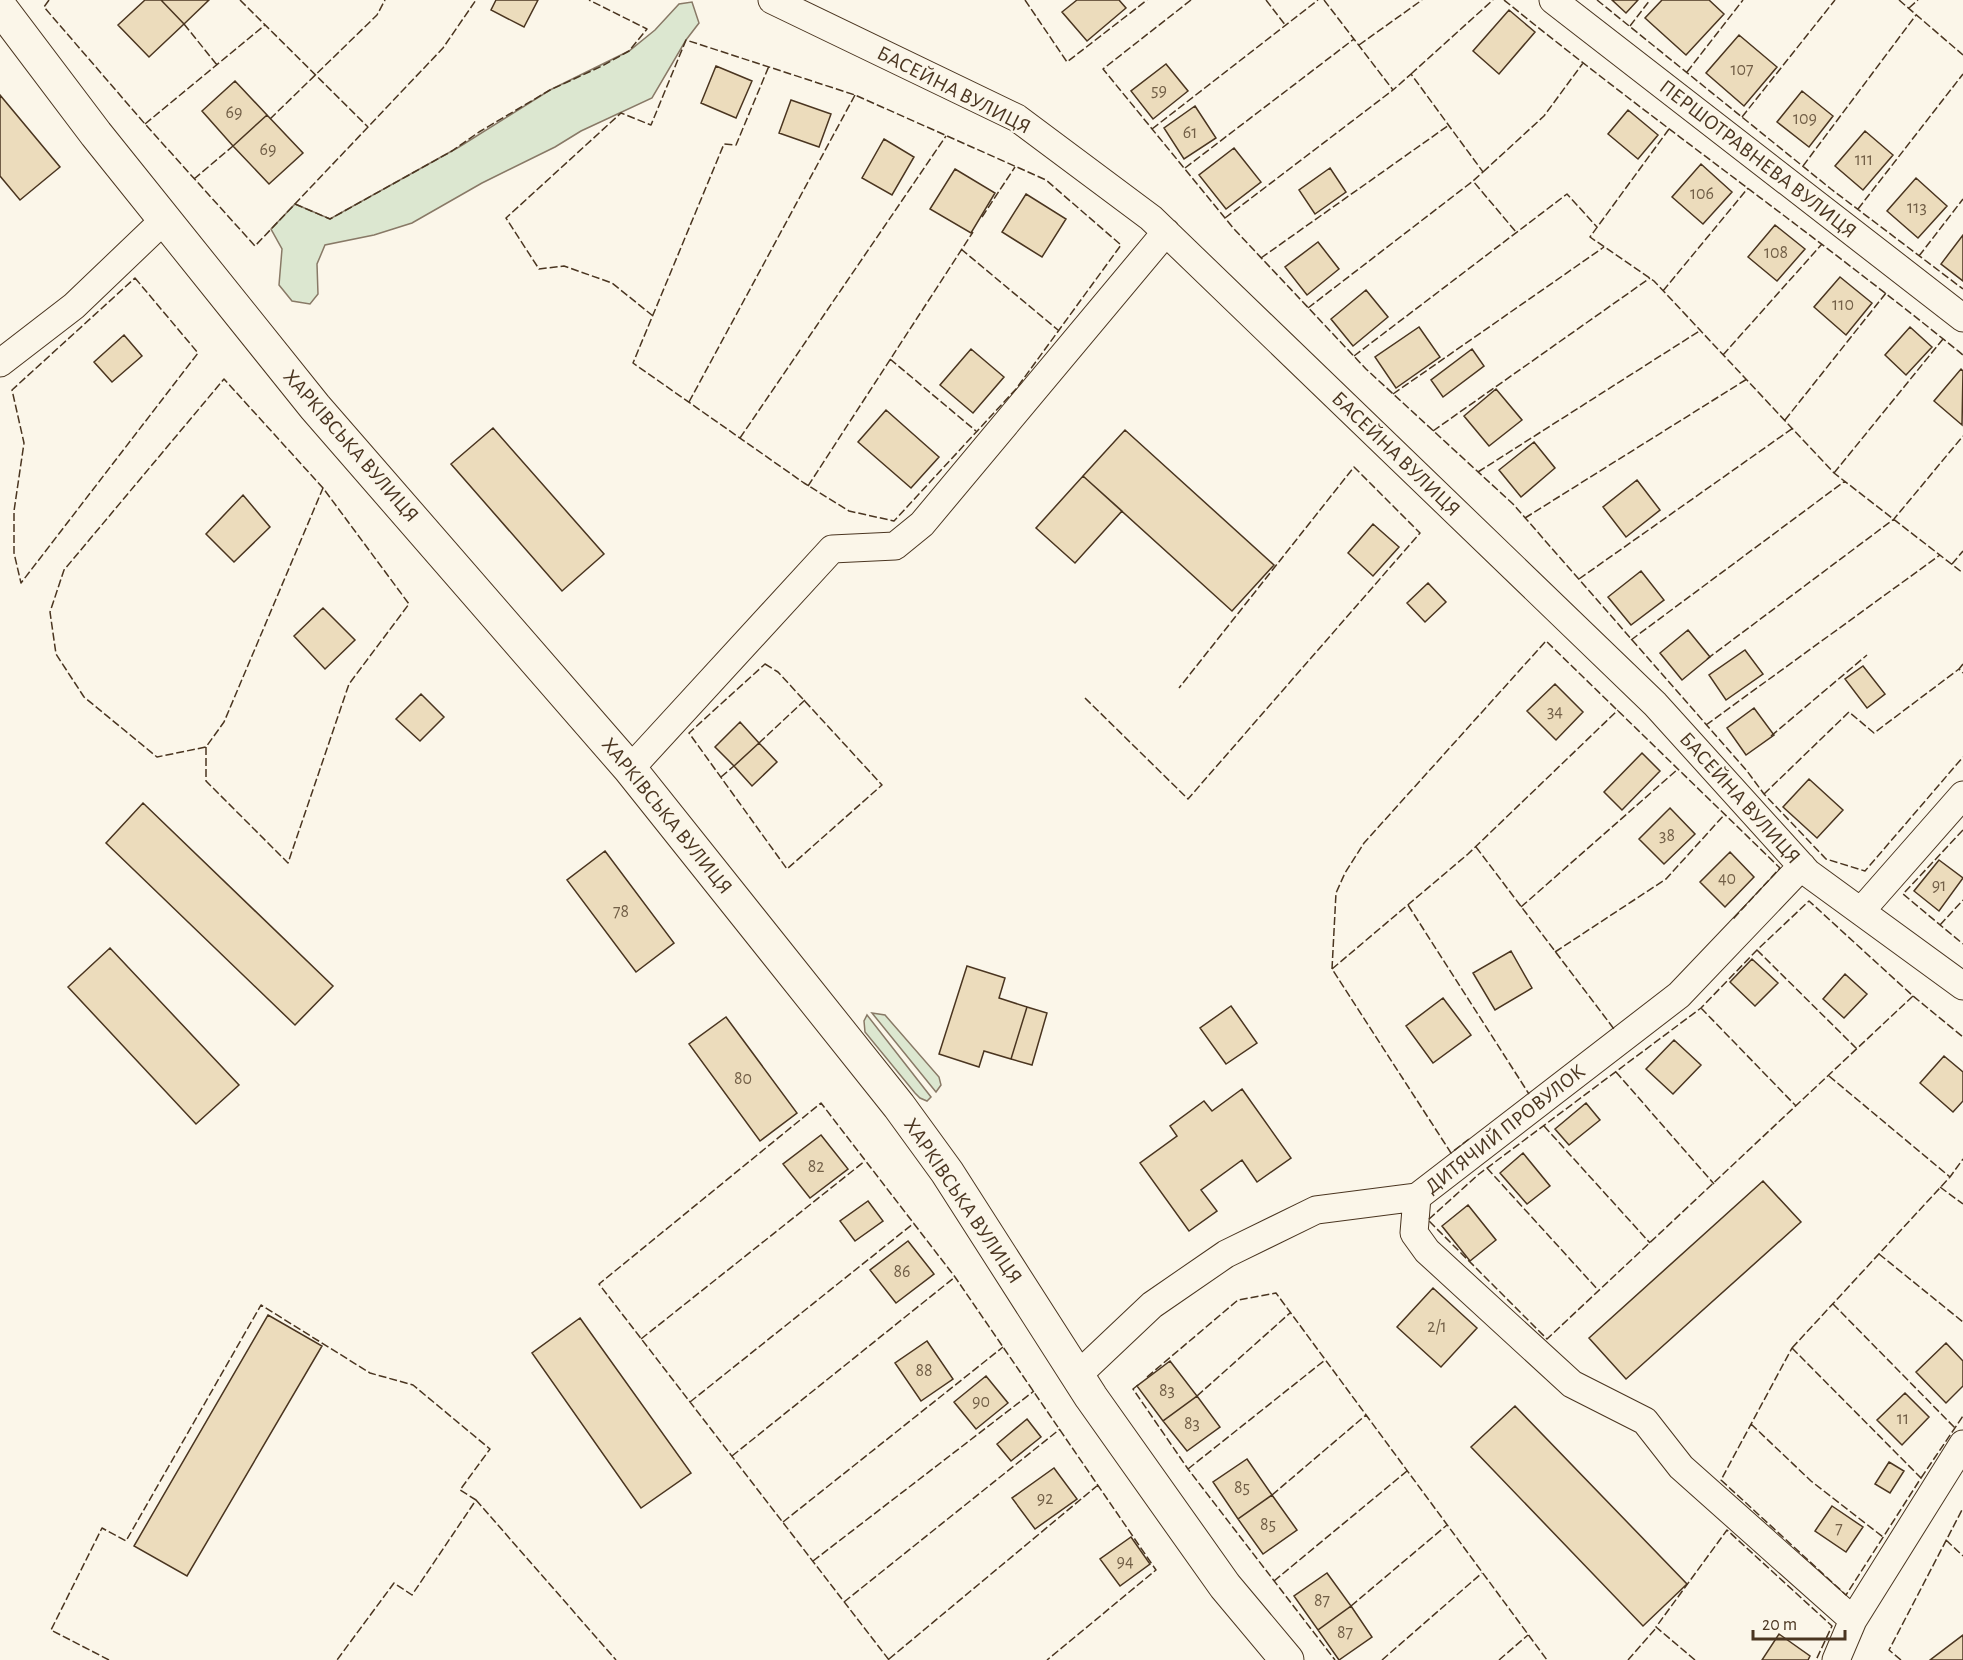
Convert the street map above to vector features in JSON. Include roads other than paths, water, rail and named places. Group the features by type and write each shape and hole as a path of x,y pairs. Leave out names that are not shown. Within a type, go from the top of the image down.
{"main road":[{"name":"ХАРКІВСЬКА ВУЛИЦЯ","path":"0,7 96,134 315,407 630,769 899,1106 947,1172 1078,1375 1225,1586 1287,1660"}],"street":[{"name":"БАСЕЙНА ВУЛИЦЯ","path":"772,0 1017,118 1151,218 1654,704 1808,873 1963,986"},
{"name":"ПЕРШОТРАВНЕВА ВУЛИЦЯ","path":"1552,0 1963,318"},
{"path":"0,363 74,306 165,219"},
{"path":"630,769 832,549 895,546 922,524 1167,232"},
{"path":"1861,912 1963,795"},
{"name":"ДИТЯЧИЙ ПРОВУЛОК","path":"1078,1375 1152,1305 1226,1254 1316,1210 1417,1197 1678,995 1802,866"},
{"path":"1417,1197 1414,1233 1427,1251 1572,1384 1646,1421 1682,1467 1853,1620"},
{"path":"1836,1660 1853,1620 1963,1444"}]}
